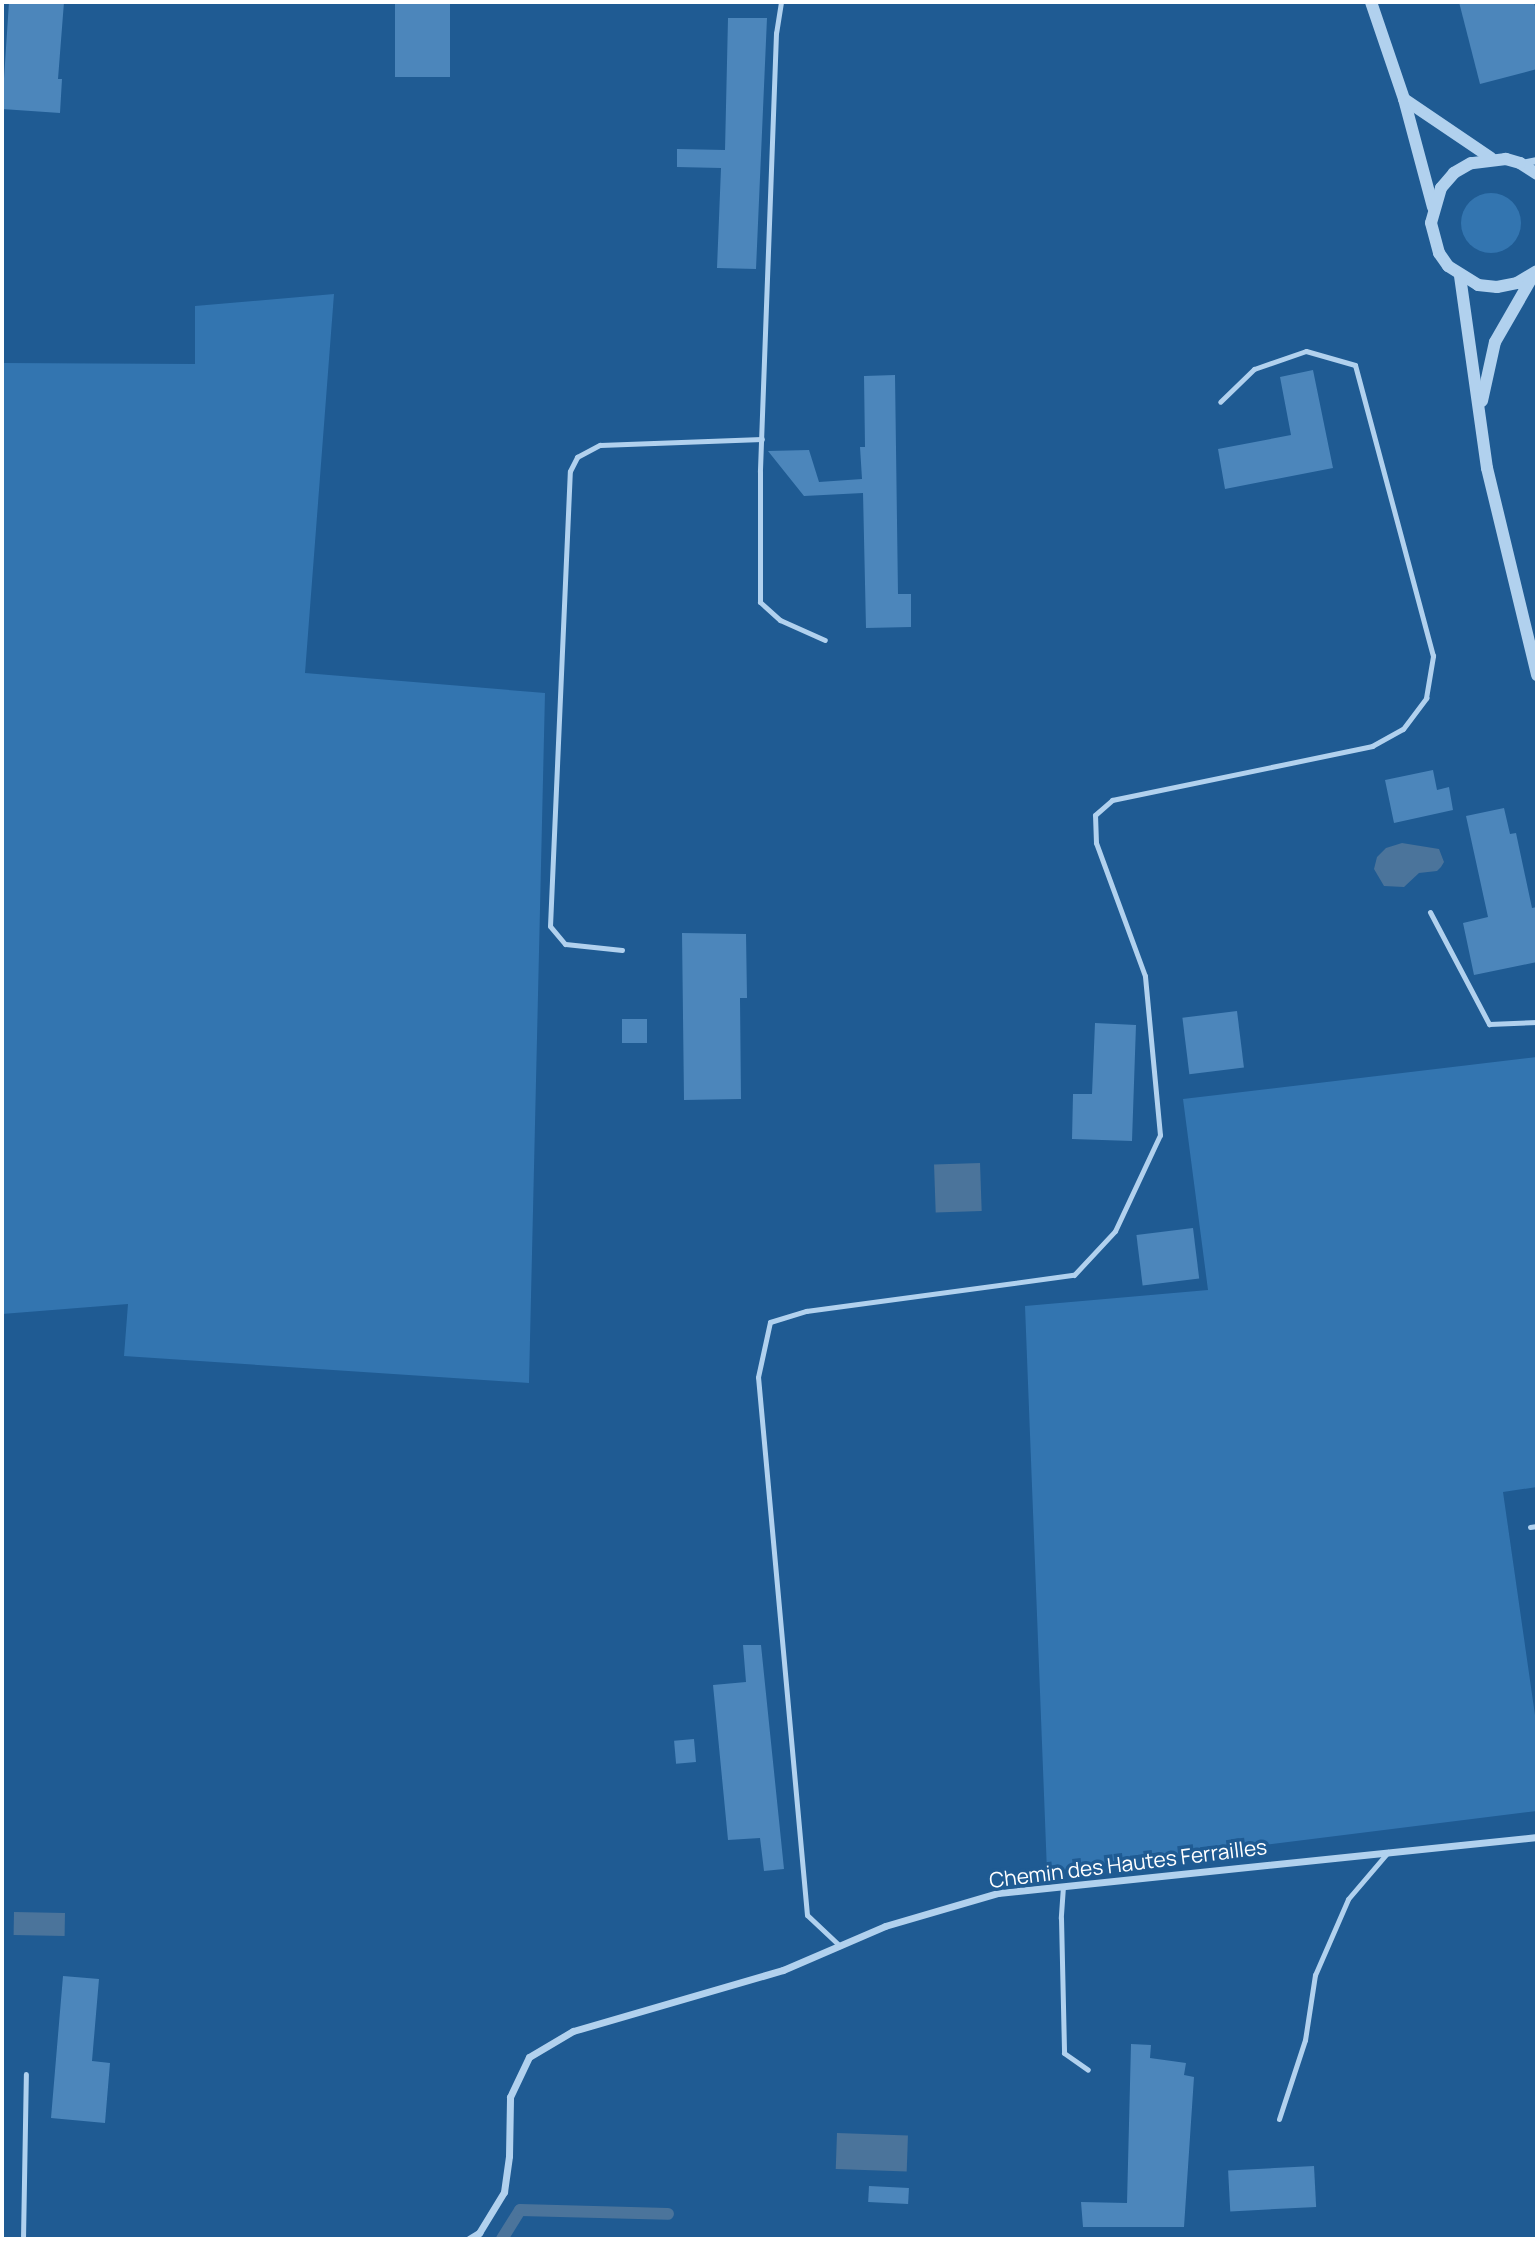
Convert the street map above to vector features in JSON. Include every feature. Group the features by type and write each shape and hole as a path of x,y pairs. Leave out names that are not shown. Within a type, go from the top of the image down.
{"street":[{"path":"1371,2 1404,99 1433,207 1433,238 1439,253 1460,276 1478,285 1497,287 1517,284 1536,272"},
{"path":"1404,99 1491,158"},
{"path":"1433,207 1441,188 1454,173 1471,163 1491,158 1520,163 1537,160"},
{"path":"1520,163 1537,174"},
{"path":"1480,408 1495,342 1511,309 1536,272"},
{"path":"1460,276 1488,468 1537,674"},
{"name":"Chemin des Hautes Ferrailles","path":"469,2239 479,2233 504,2192 509,2156 510,2097 529,2057 573,2031 783,1970 886,1926 998,1893 1537,1837"}],"lane":[{"path":"781,2 776,33 762,439 760,602 780,620 825,640"},
{"path":"839,1946 807,1915 758,1377 770,1322 806,1311 1074,1275 1115,1231 1160,1135 1145,976 1096,843 1095,815 1112,800 1372,746 1403,729 1426,698 1433,656 1355,365 1306,351 1254,369 1220,402"},
{"path":"622,950 565,944 550,926 570,471 576,457 600,445 762,439"},
{"path":"1430,912 1489,1024 1537,1022"},
{"path":"1279,2119 1305,2040 1315,1975 1348,1899 1388,1852"},
{"path":"1063,1886 1061,1918 1064,2053 1088,2070"},
{"path":"23,2239 26,2074"}],"shaded area":[{"path":"1485,193 1497,193 1516,206 1521,223 1519,235 1508,248 1497,253 1485,253 1466,240 1461,229 1461,217 1474,198"},
{"path":"334,294 305,673 545,693 529,1383 124,1356 128,1304 2,1314 2,363 195,364 195,306"},
{"path":"1402,843 1439,849 1444,862 1437,871 1419,873 1404,887 1384,886 1374,869 1377,857 1386,848"},
{"path":"1537,1057 1537,1487 1503,1492 1537,1729 1537,1811 1047,1872 1025,1306 1208,1290 1183,1099"},
{"path":"980,1163 982,1211 936,1213 934,1165"},
{"path":"14,1912 65,1913 65,1936 14,1935"},
{"path":"837,2133 908,2135 907,2171 836,2169"}],"building":[{"path":"9,2 64,2 58,79 62,79 60,113 2,109"},
{"path":"395,2 450,2 450,77 395,77"},
{"path":"1459,2 1534,2 1537,16 1537,69 1480,84"},
{"path":"728,18 767,18 756,269 717,268 721,168 677,167 677,149 725,150"},
{"path":"1313,370 1333,468 1225,489 1218,449 1291,435 1280,377"},
{"path":"895,375 898,594 911,594 911,627 866,628 863,493 804,496 768,451 809,450 819,482 862,479 860,447 865,447 864,376"},
{"path":"1433,770 1437,790 1449,787 1453,810 1394,823 1385,780"},
{"path":"1504,808 1510,834 1516,833 1532,908 1537,907 1537,962 1474,975 1463,923 1488,917 1466,816"},
{"path":"682,933 746,934 747,998 740,998 741,1099 684,1100"},
{"path":"1237,1011 1244,1068 1189,1074 1182,1018"},
{"path":"622,1019 647,1019 647,1043 622,1043"},
{"path":"1095,1023 1136,1025 1132,1141 1072,1139 1073,1094 1092,1094"},
{"path":"1193,1228 1199,1279 1143,1286 1136,1235"},
{"path":"743,1645 761,1645 784,1869 764,1871 760,1838 728,1840 713,1685 746,1682"},
{"path":"694,1739 696,1762 676,1764 674,1741"},
{"path":"63,1976 99,1979 92,2061 110,2063 105,2123 51,2118"},
{"path":"1131,2044 1151,2045 1150,2058 1186,2063 1184,2075 1194,2077 1184,2227 1083,2227 1081,2202 1127,2203"},
{"path":"1314,2166 1316,2207 1230,2211 1228,2171"},
{"path":"869,2186 909,2188 908,2204 868,2202"}],"waterway":[{"path":"502,2239 520,2210 668,2214"}]}
